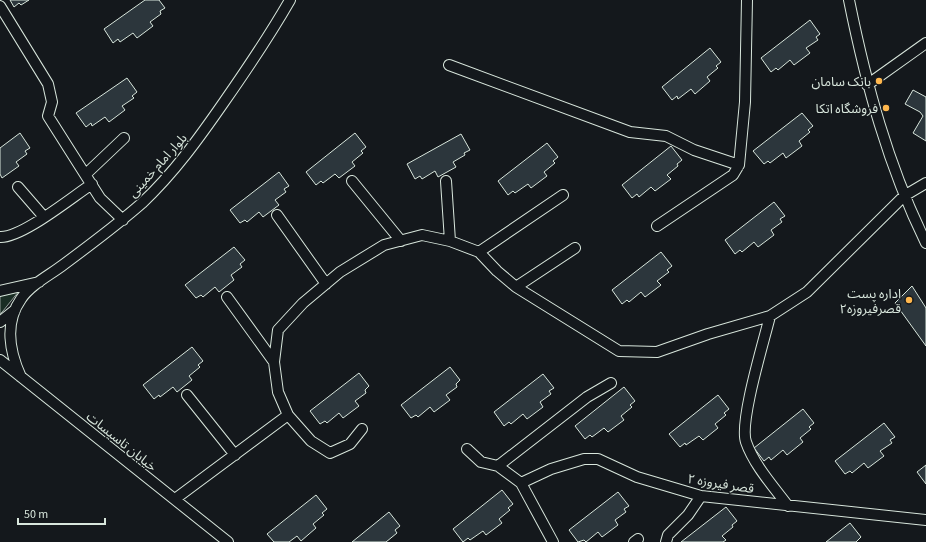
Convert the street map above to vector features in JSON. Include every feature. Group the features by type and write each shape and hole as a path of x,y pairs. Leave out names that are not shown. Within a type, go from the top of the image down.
{"street":[{"name":"بلوار امام خمینی","path":"15,310 22,298 40,281 123,220 143,202 185,157 251,62 290,0"},
{"path":"657,226 733,175 739,166 745,102 747,0"},
{"path":"849,0 867,85 904,196 926,243"},
{"path":"0,6 48,84 52,102 48,116 100,198 123,220"},
{"path":"867,85 926,43"},
{"path":"449,65 630,132 666,136 694,150 739,166"},
{"path":"86,174 124,138"},
{"path":"352,181 401,241"},
{"path":"446,181 450,241"},
{"path":"362,429 350,444 330,453 311,441 288,415 278,392 274,362 278,330 303,303 340,272 384,245 422,235 450,241 479,252 516,287 619,351 657,352 708,334 770,316 807,292 904,196 926,183"},
{"path":"0,237 7,238 29,227 92,184"},
{"path":"18,187 44,217"},
{"path":"479,252 563,195"},
{"path":"277,215 326,284"},
{"path":"516,287 575,248"},
{"path":"0,291 40,281"},
{"path":"227,298 274,362"},
{"path":"0,322 15,310"},
{"path":"15,310 10,340 13,359 22,377"},
{"path":"770,316 747,408 744,428 745,441 757,464 788,506"},
{"name":"خیابان تاسیسات","path":"0,360 228,542"},
{"path":"498,466 588,397 611,383"},
{"path":"187,395 235,455"},
{"path":"175,499 288,415"},
{"path":"467,449 481,462 498,466 521,483 553,542"},
{"name":"قصر فیروزه ۲","path":"521,483 551,469 584,459 598,459 637,478 702,496 926,520"},
{"path":"666,542 668,535 688,515 702,496"}],"green space":[{"path":"23,286 3,311 0,314 0,296"}],"building":[{"path":"10,0 29,0 21,5 19,3 14,7"},
{"path":"145,0 159,0 165,8 160,11 161,14 150,22 153,26 137,38 133,33 120,42 118,39 113,43 104,29"},
{"path":"810,20 820,34 816,37 818,40 806,48 810,53 794,65 790,60 778,70 776,68 771,72 761,58"},
{"path":"710,48 721,62 716,66 718,68 707,77 710,81 695,94 691,89 678,99 677,96 672,100 662,87"},
{"path":"127,78 137,92 132,96 134,98 122,106 125,110 109,122 105,117 92,126 91,123 86,127 76,113"},
{"path":"913,90 926,97 926,141 913,133 923,116 920,112 905,104"},
{"path":"802,113 813,126 808,130 810,132 799,141 802,146 786,158 783,153 770,163 768,161 764,164 753,151"},
{"path":"20,133 30,148 25,151 27,154 16,162 19,166 2,178 0,174 0,148"},
{"path":"355,133 366,147 361,151 363,153 352,162 355,166 339,178 335,174 323,183 321,181 316,185 306,172"},
{"path":"461,134 470,150 464,153 465,155 453,162 456,167 438,177 435,171 422,179 420,176 415,179 407,164"},
{"path":"547,143 558,157 553,161 555,163 544,172 547,176 531,188 528,184 515,193 513,191 508,195 498,181"},
{"path":"671,146 682,160 677,164 678,166 667,175 671,179 655,191 651,187 639,197 637,194 632,198 622,185"},
{"path":"279,172 289,186 284,189 286,192 275,200 279,205 263,217 259,212 247,222 245,220 240,223 230,210"},
{"path":"774,202 785,216 780,219 782,222 771,230 774,235 758,247 754,242 742,252 740,250 735,254 725,240"},
{"path":"234,247 245,260 240,264 242,267 231,275 234,280 219,292 215,287 203,297 201,295 196,298 185,285"},
{"path":"661,252 672,266 667,270 669,272 657,281 661,285 645,297 641,292 629,302 627,300 622,304 612,290"},
{"path":"912,286 926,308 926,346 895,303"},
{"path":"192,347 203,361 198,365 200,367 189,376 192,380 177,392 173,387 160,397 159,395 154,399 143,385"},
{"path":"450,367 460,380 456,384 457,387 446,395 450,400 434,412 430,407 418,417 416,415 411,418 401,405"},
{"path":"359,373 369,386 365,390 366,393 355,401 359,406 343,418 339,413 327,423 325,421 320,424 310,411"},
{"path":"543,374 554,388 549,391 551,394 540,402 543,407 527,419 523,414 511,424 509,422 504,426 494,412"},
{"path":"624,387 635,401 630,405 632,407 621,416 624,420 608,432 604,428 592,437 590,435 585,439 575,426"},
{"path":"718,395 729,409 724,413 726,415 715,424 718,428 703,440 699,436 686,445 685,443 680,447 669,434"},
{"path":"803,409 814,423 809,427 811,429 800,438 803,442 787,455 783,450 771,460 769,457 764,461 754,448"},
{"path":"884,423 895,437 890,440 892,443 880,451 884,456 868,468 864,463 852,473 850,471 845,474 835,461"},
{"path":"926,465 926,484 917,472"},
{"path":"502,490 513,504 508,508 510,510 499,519 502,523 486,535 483,531 470,540 468,538 463,542 453,529"},
{"path":"618,492 629,506 624,509 626,512 615,520 618,525 602,537 598,532 586,542 584,540 578,542 569,530"},
{"path":"316,495 327,509 322,513 324,515 313,524 316,528 301,541 297,536 289,542 274,542 267,534"},
{"path":"726,507 737,521 732,525 733,527 722,536 726,540 723,542 681,542"},
{"path":"389,512 400,526 395,530 397,533 386,542 352,542"},
{"path":"850,523 861,537 856,542 826,542"}],"place":[{"name":"بانک سامان","path":"879,81"},
{"name":"فروشگاه اتکا","path":"886,108"},
{"name":"اداره پست قصرفیروزه۲","path":"909,300"}]}
